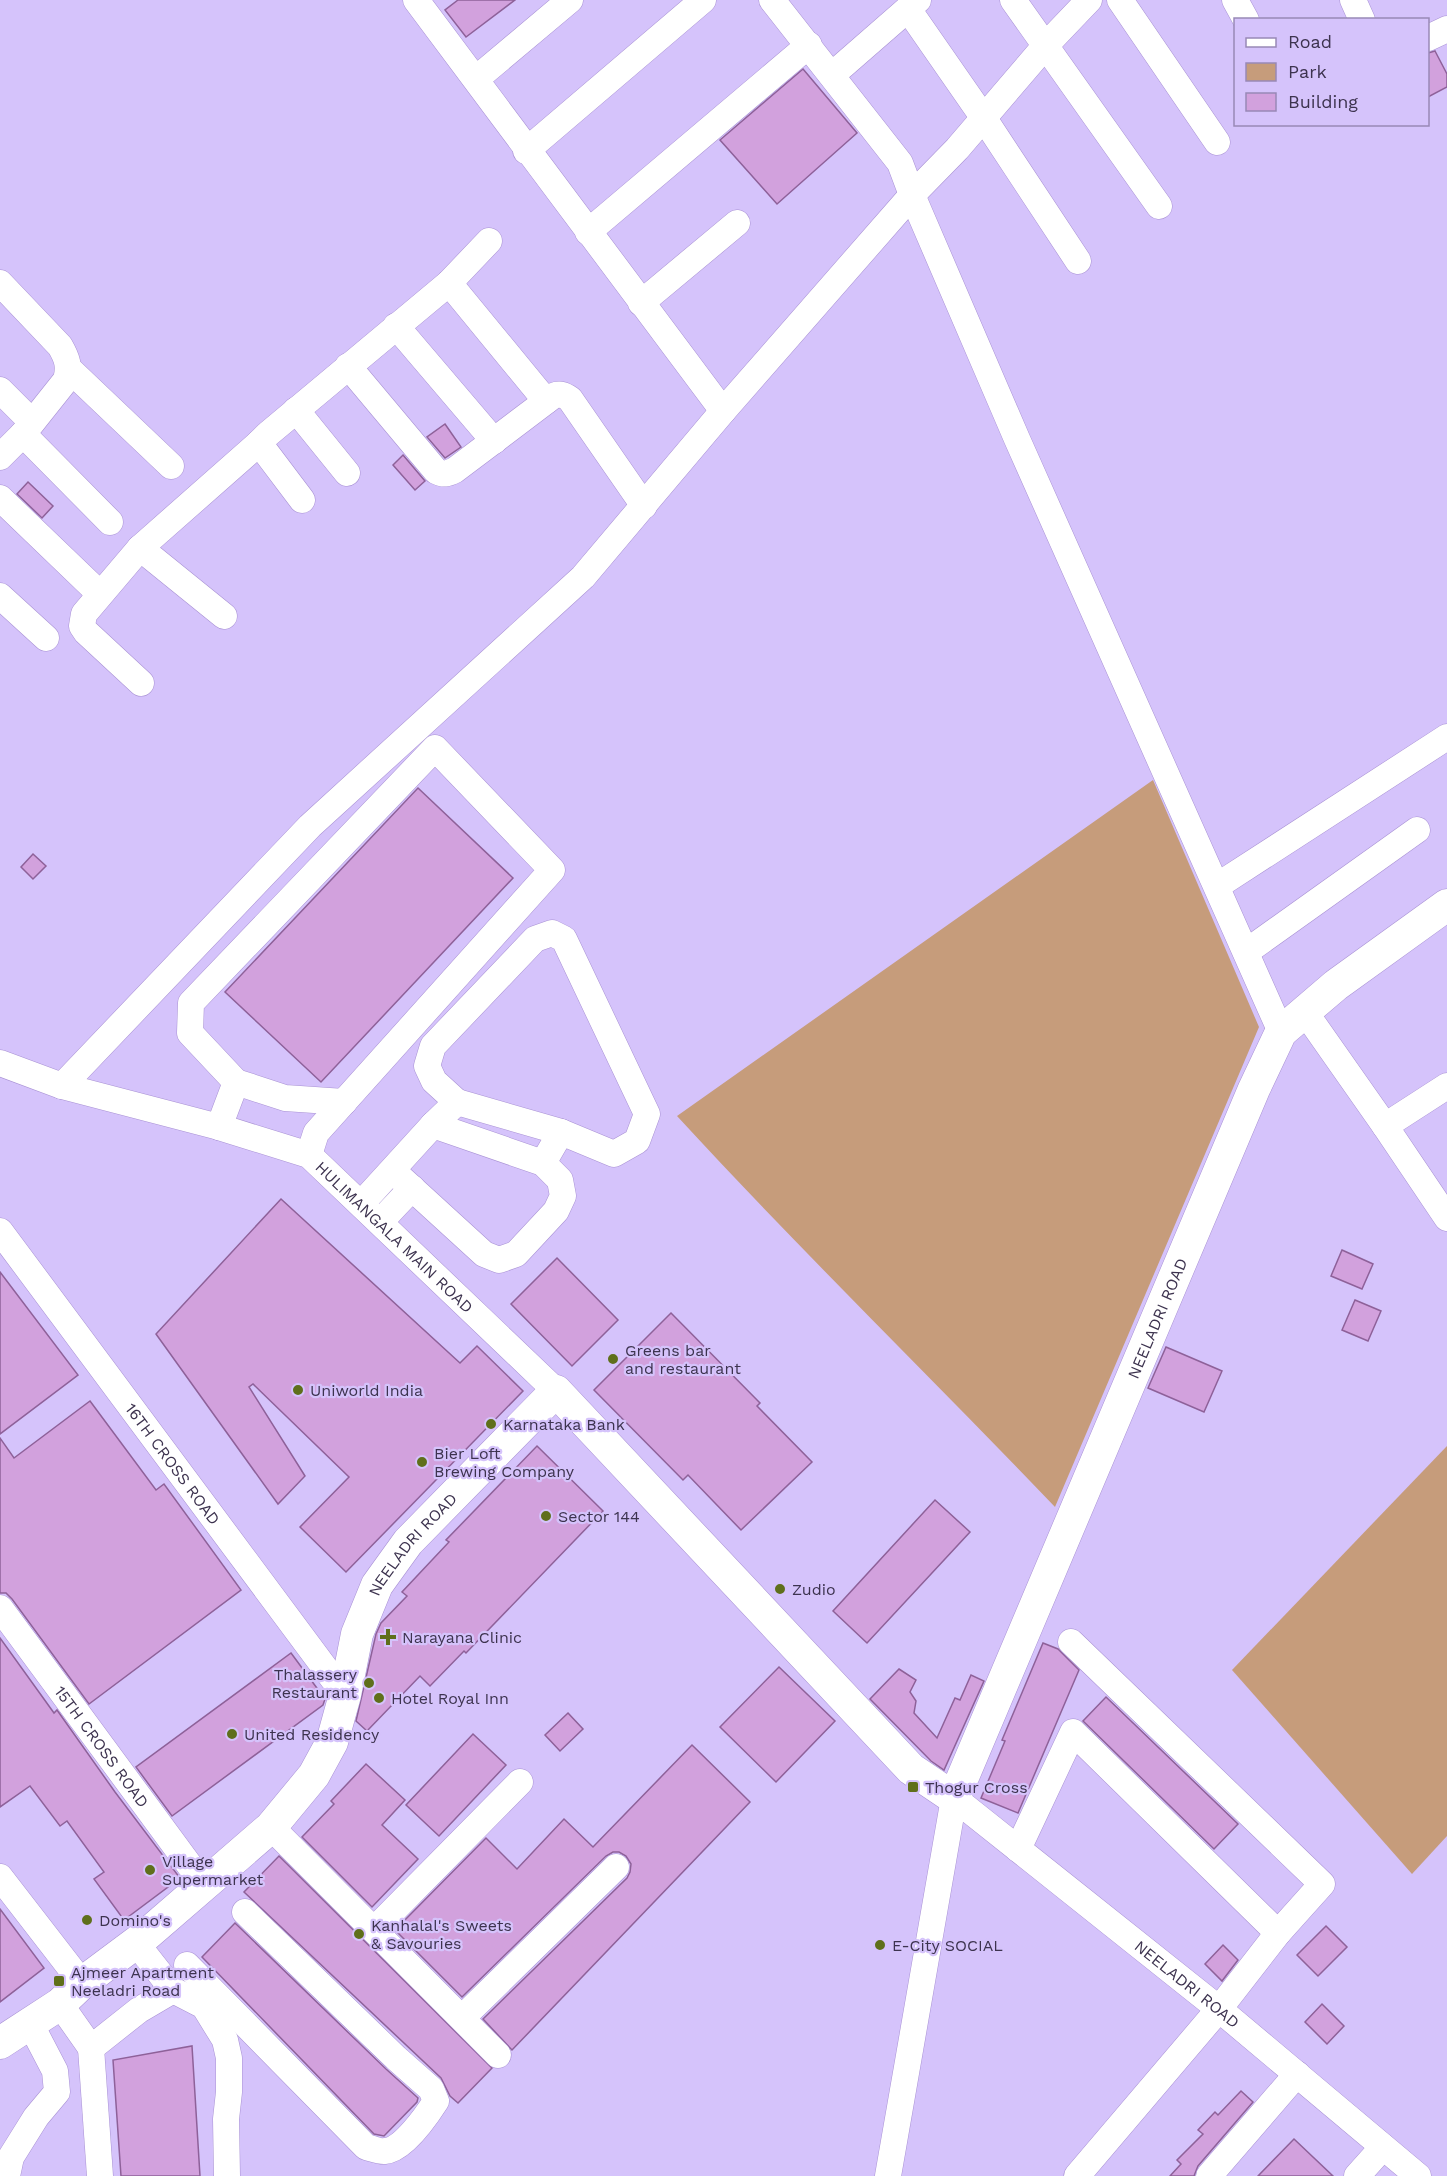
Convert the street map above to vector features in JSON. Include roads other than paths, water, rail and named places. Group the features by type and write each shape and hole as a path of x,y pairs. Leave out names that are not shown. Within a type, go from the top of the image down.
{"main road":[{"name":"NEELADRI ROAD","path":"0,2043 71,1994 136,1943 272,1827 314,1775 332,1742 345,1695 357,1634 377,1585 408,1542 556,1392 911,1769 954,1798 1254,1089 1281,1032 1336,985 1447,905"}],"street":[{"path":"476,79 570,0"},
{"path":"526,151 703,0"},
{"path":"772,0 900,163 1017,439 1281,1032"},
{"path":"1013,0 1159,206"},
{"path":"62,1086 310,826 584,577 723,411 912,195 1089,0"},
{"path":"1120,0 1217,142"},
{"path":"1235,0 1245,18"},
{"path":"1353,0 1361,18"},
{"path":"422,2 526,151 723,411"},
{"path":"832,75 913,4 983,117 1078,261"},
{"path":"1429,38 1447,29"},
{"path":"588,232 809,45"},
{"path":"641,303 737,223"},
{"path":"141,683 86,632 82,626 82,619 86,609 140,548 296,410 449,283 489,241"},
{"path":"0,283 60,346 67,357 69,369 66,380 0,457"},
{"path":"449,283 546,401"},
{"path":"396,326 494,441"},
{"path":"348,366 436,471 442,474 455,470 546,401 558,394 570,399 644,506"},
{"path":"69,369 171,466"},
{"path":"0,390 27,428 110,522"},
{"path":"296,410 347,472"},
{"path":"260,443 302,500"},
{"path":"0,498 100,594"},
{"path":"140,548 224,616"},
{"path":"0,596 46,638"},
{"path":"1217,886 1447,737"},
{"path":"309,1155 315,1133 344,1102 552,870 435,748 191,1003 190,1033 236,1082 285,1098 344,1102"},
{"path":"1246,952 1417,830"},
{"path":"552,933 564,939 647,1114 637,1141 614,1154 561,1132 457,1102 434,1080 427,1066 433,1046 535,939 552,933"},
{"path":"1305,1011 1385,1126 1440,1191 1447,1218"},
{"name":"HULIMANGALA MAIN ROAD","path":"0,1062 62,1086 219,1127 309,1155 556,1392"},
{"path":"219,1127 236,1082"},
{"path":"1385,1126 1447,1086"},
{"path":"361,1204 457,1102"},
{"path":"392,1170 484,1254 499,1260 516,1254 556,1211 563,1196 560,1180 543,1163 433,1125"},
{"path":"543,1163 561,1132"},
{"path":"380,1222 412,1188"},
{"name":"16TH CROSS ROAD","path":"0,1231 345,1695"},
{"name":"15TH CROSS ROAD","path":"0,1608 204,1885"},
{"path":"1071,1642 1322,1884 1077,2176"},
{"path":"1018,1849 1073,1732 1278,1934"},
{"path":"374,1930 520,1782"},
{"path":"888,2176 954,1798"},
{"name":"NEELADRI ROAD","path":"954,1798 1219,2009 1418,2176"},
{"path":"272,1827 498,2055"},
{"path":"462,2018 616,1867"},
{"path":"0,1877 71,1994 91,2048 100,2176"},
{"path":"187,1965 366,2147 385,2152 397,2146 424,2119 436,2102 431,2089 245,1912"},
{"path":"136,1943 173,1990 204,2006 225,2040 229,2058 226,2119 227,2176"},
{"path":"91,2048 139,2010 173,1990"},
{"path":"7,2176 11,2157 36,2117 57,2092 55,2071 30,2023"},
{"path":"1209,2176 1297,2074"},
{"path":"1357,2176 1383,2146"}],"place":[{"name":"Greens bar and restaurant","path":"613,1359"},
{"name":"Uniworld India","path":"298,1390"},
{"name":"Karnataka Bank","path":"491,1424"},
{"name":"Bier Loft Brewing Company","path":"422,1462"},
{"name":"Sector 144","path":"546,1516"},
{"name":"Zudio","path":"780,1589"},
{"name":"Narayana Clinic","path":"388,1637"},
{"name":"Thalassery Restaurant","path":"369,1683"},
{"name":"Hotel Royal Inn","path":"379,1698"},
{"name":"United Residency","path":"232,1734"},
{"name":"Thogur Cross","path":"913,1787"},
{"name":"Village Supermarket","path":"150,1870"},
{"name":"Domino's","path":"87,1920"},
{"name":"Kanhalal's Sweets & Savouries","path":"359,1934"},
{"name":"E-City SOCIAL","path":"880,1945"},
{"name":"Ajmeer Apartment Neeladri Road","path":"59,1981"}]}
